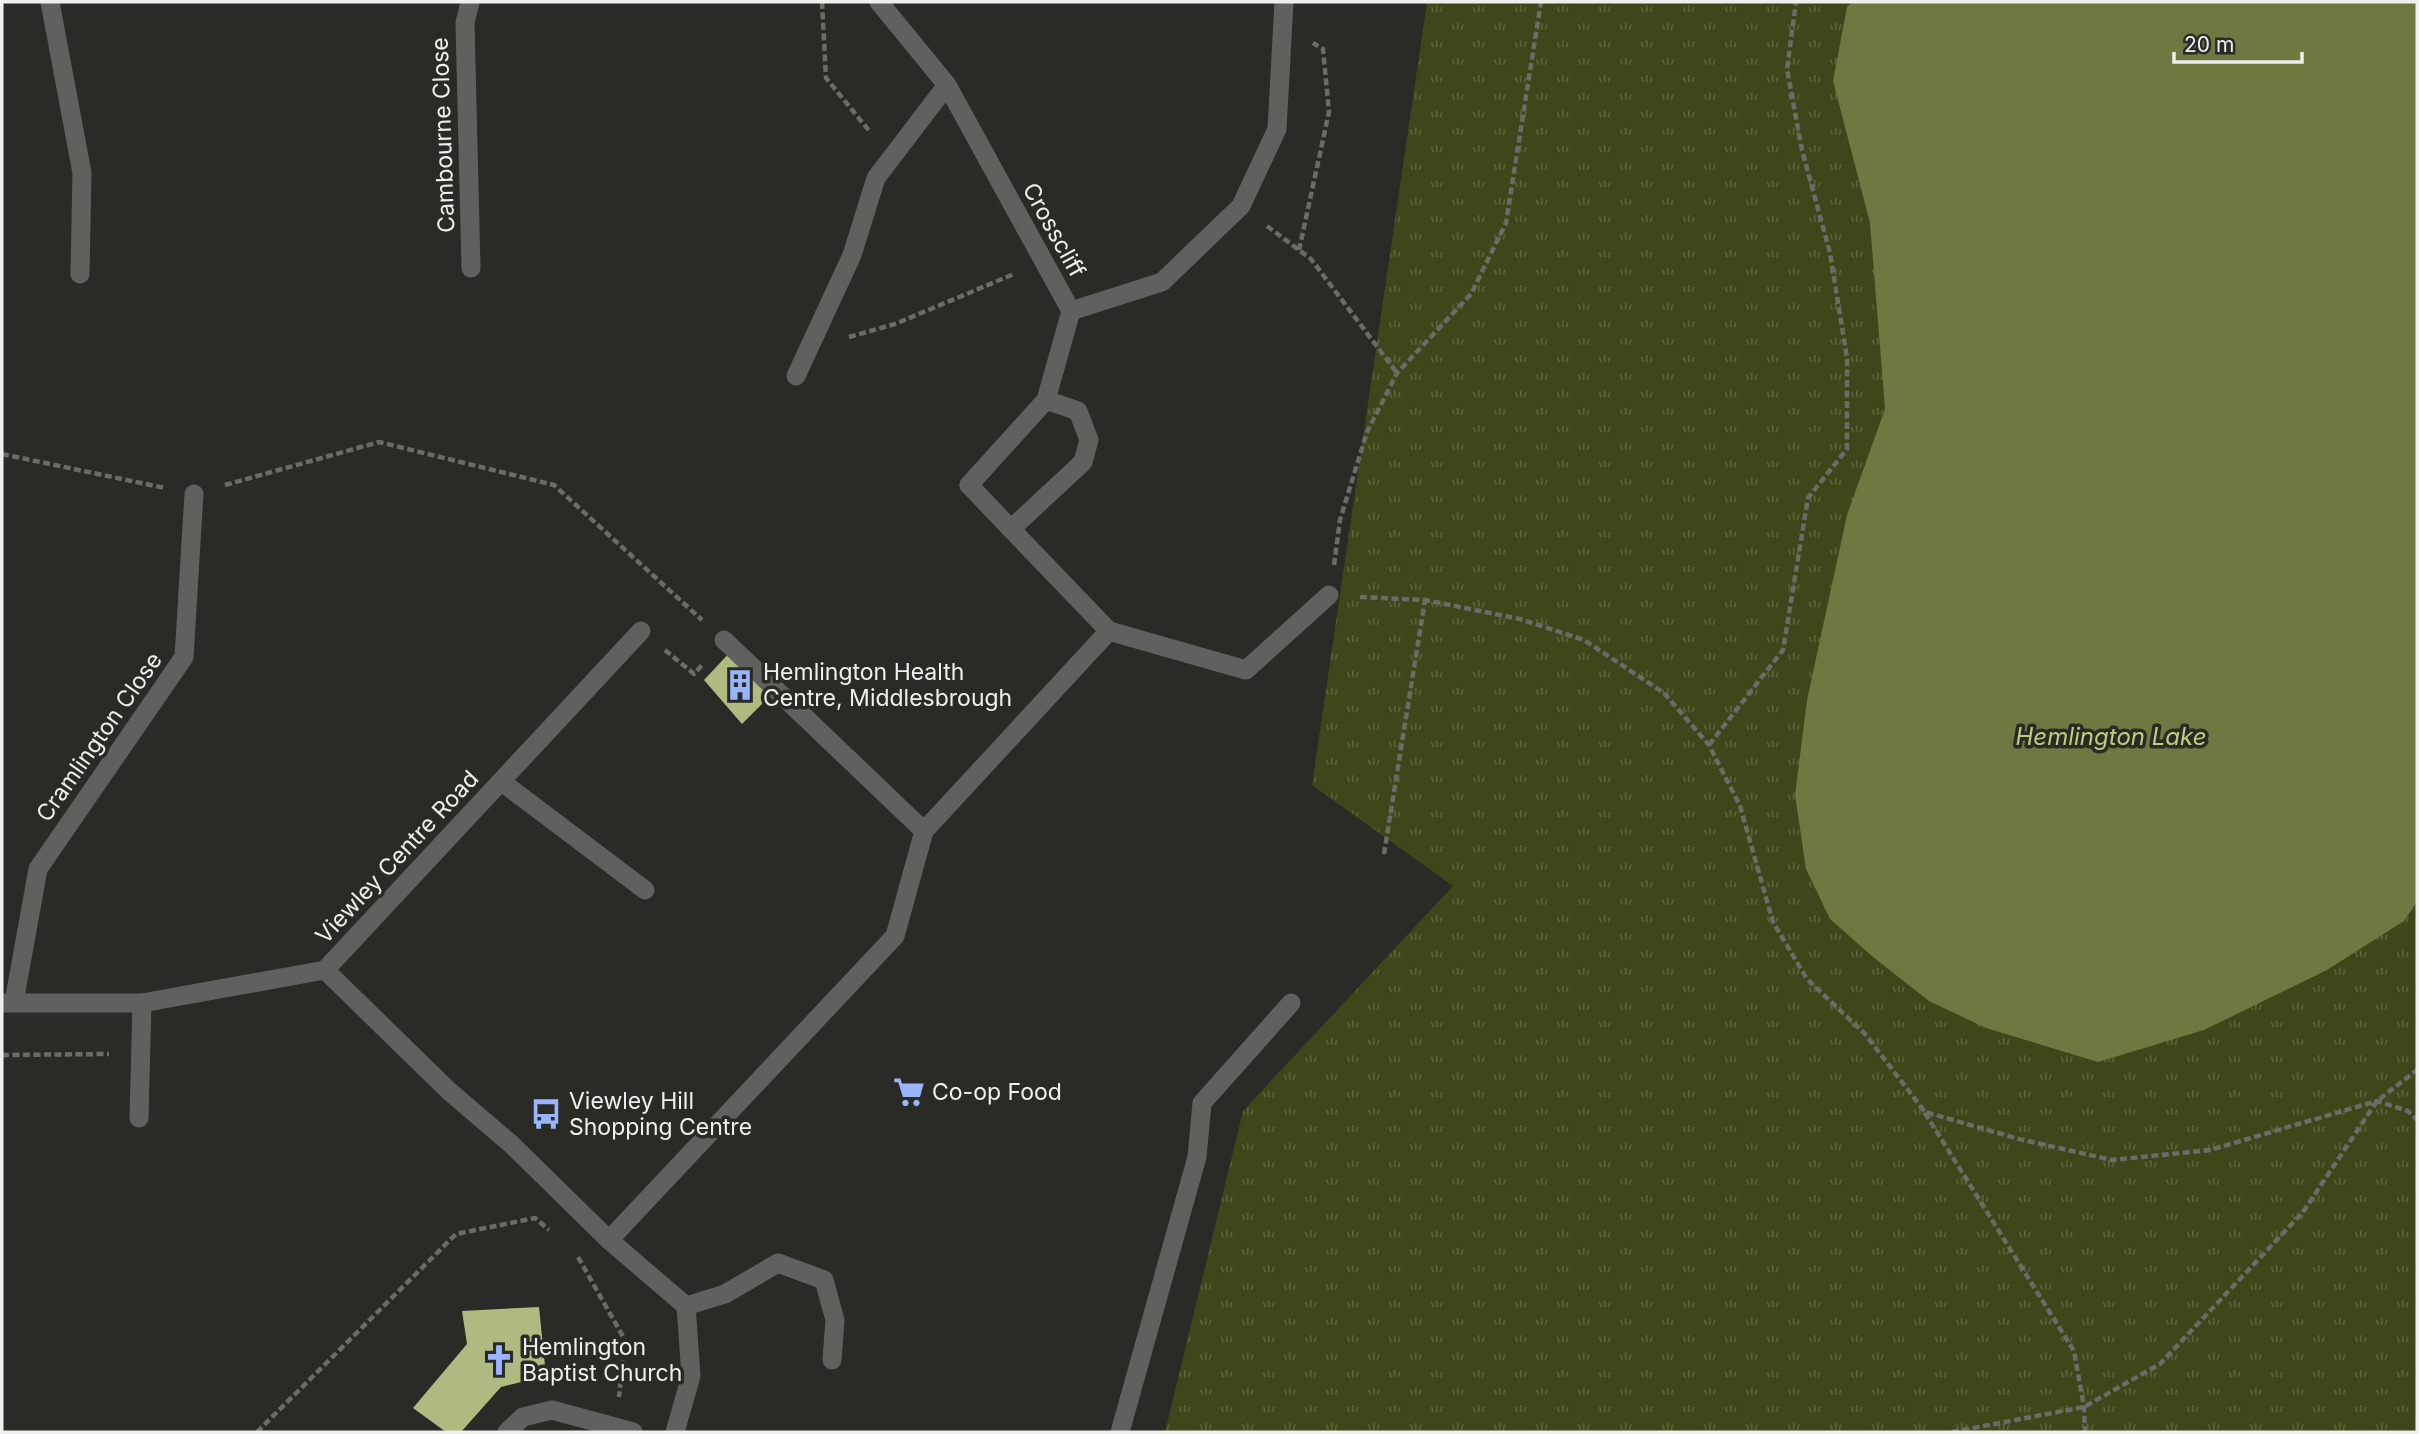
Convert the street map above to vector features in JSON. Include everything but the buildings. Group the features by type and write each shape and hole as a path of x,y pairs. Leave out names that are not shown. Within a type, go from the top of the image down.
{"street":[{"path":"50,2 82,173 80,274"},
{"name":"Cambourne Close","path":"470,2 465,23 471,268"},
{"name":"Crosscliff","path":"879,2 947,85 1071,311 1046,400 969,485 1011,529"},
{"path":"1071,311 1162,282 1241,206 1277,129 1284,2"},
{"path":"796,376 852,255 876,178 947,85"},
{"path":"1046,400 1078,411 1089,440 1083,462 1011,529 1109,631 1246,670 1329,595"},
{"name":"Cramlington Close","path":"8,1002 38,869 184,657 194,494"},
{"name":"Viewley Centre Road","path":"8,1002 142,1003 325,970 641,631"},
{"path":"609,1240 895,936 924,831 1109,631"},
{"path":"724,640 924,831"},
{"path":"502,782 645,890"},
{"path":"325,970 449,1091 511,1144 609,1240 686,1306 691,1376 675,1432"},
{"path":"139,1118 142,1003"},
{"path":"1120,1432 1197,1157 1202,1103 1291,1003"},
{"path":"686,1306 725,1294 778,1263 824,1280 835,1320 832,1360"},
{"path":"507,1432 523,1417 552,1410 625,1430"}],"path":[{"path":"822,2 826,78 892,158"},
{"path":"1541,2 1506,223 1471,294 1397,373 1367,432 1340,520 1329,595 1425,600 1520,619 1584,640 1664,693 1709,745 1740,806 1773,922 1807,979 1866,1034 1925,1112 2074,1350 2084,1407 2085,1432"},
{"path":"1709,745 1783,650 1808,498 1847,449 1847,358 1830,253 1802,150 1787,69 1796,2"},
{"path":"1241,206 1311,259 1397,373"},
{"path":"808,348 895,324 1044,261"},
{"path":"2,454 194,494 379,442 554,485 724,640 694,674 641,631"},
{"path":"1384,854 1425,600"},
{"path":"2,1055 142,1054"},
{"path":"1952,1432 2084,1407 2160,1364 2302,1212 2377,1101 2417,1070"},
{"path":"1925,1112 2019,1139 2112,1160 2210,1150 2377,1101 2408,1111 2417,1120"},
{"path":"257,1432 456,1234 535,1218 556,1236"},
{"path":"609,1240 576,1254 625,1340 625,1430"}],"green space":[{"path":"1427,2 2417,2 2417,1432 1165,1432 1243,1111 1453,886 1312,785"}],"water":[{"name":"Hemlington Lake","path":"1852,2 2417,2 2417,902 2404,921 2327,970 2204,1030 2098,1062 1986,1028 1929,1001 1830,919 1806,869 1795,795 1807,700 1847,515 1885,409 1870,223 1833,81 1847,7"}],"place":[{"name":"Hemlington Health Centre, Middlesbrough","path":"740,685"},
{"name":"Co-op Food","path":"909,1092"},
{"name":"Viewley Hill Shopping Centre","path":"546,1114"},
{"name":"Hemlington Baptist Church","path":"499,1360"}]}
